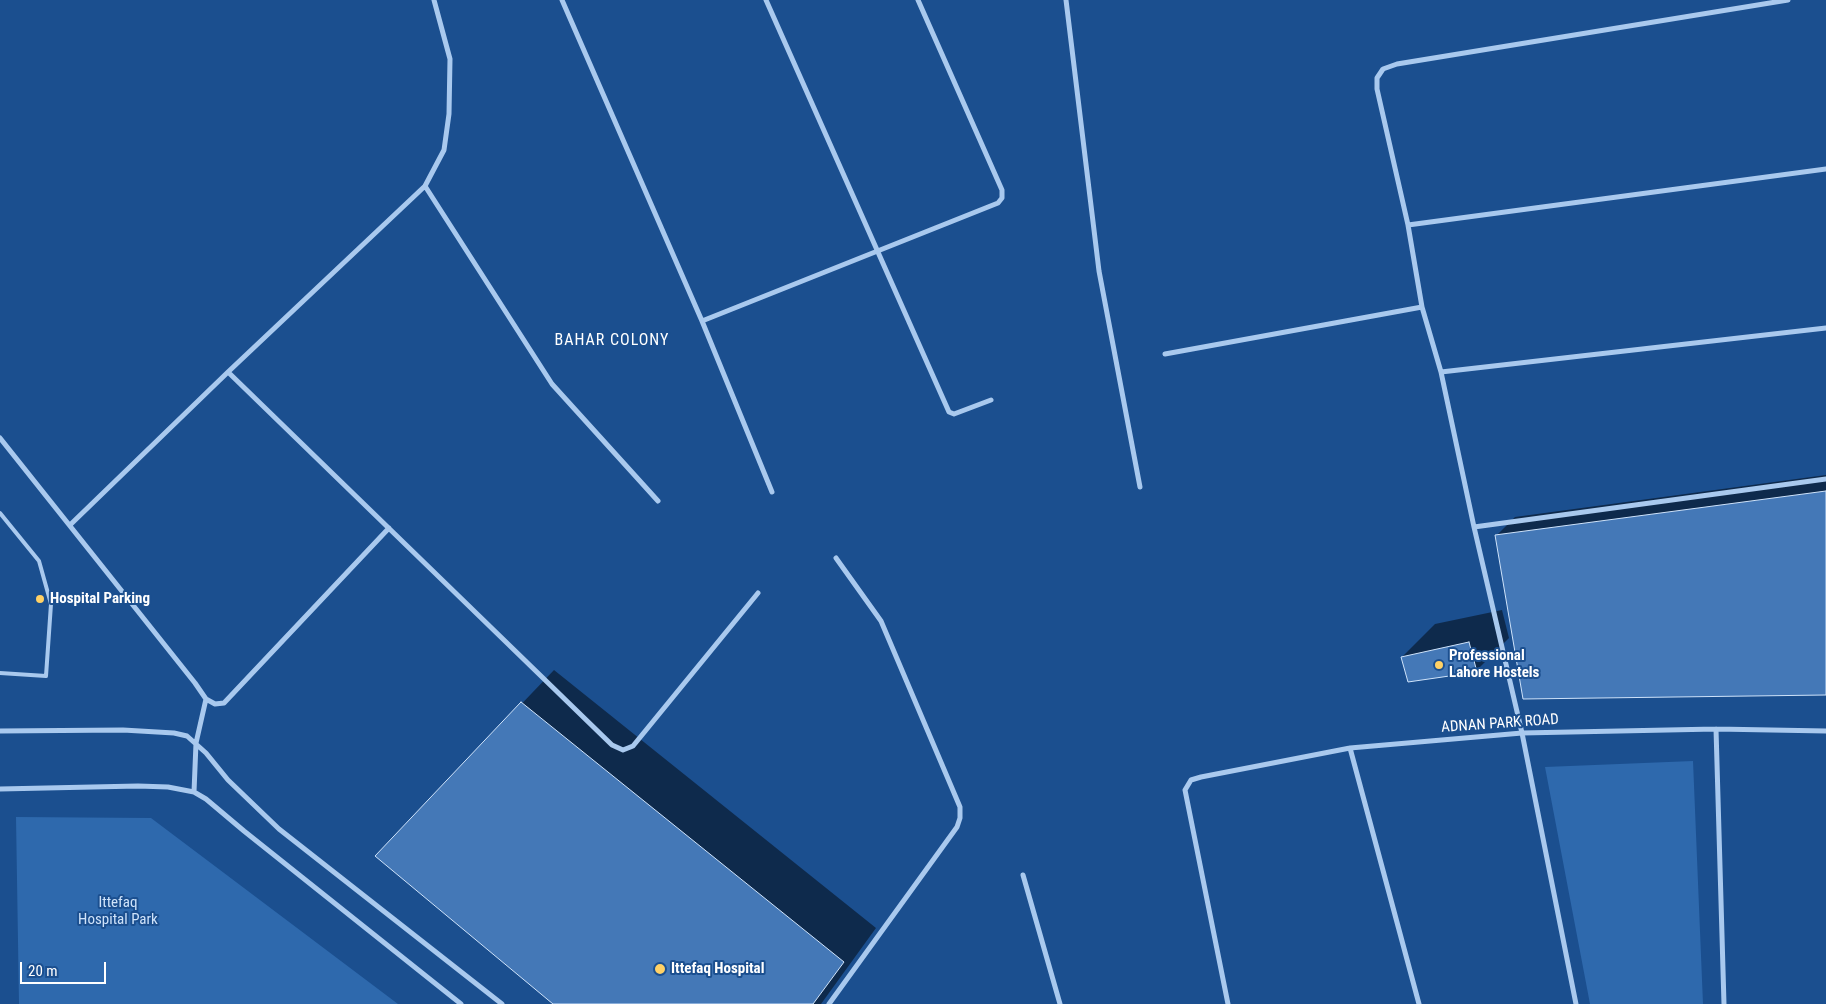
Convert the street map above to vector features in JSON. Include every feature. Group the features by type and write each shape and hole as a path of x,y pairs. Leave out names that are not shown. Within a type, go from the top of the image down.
{"street":[{"path":"70,525 228,372 425,186 444,150 450,114 450,59 434,0"},
{"path":"562,0 702,321 772,492"},
{"path":"766,0 949,412 954,414 992,400"},
{"path":"702,321 998,203 1002,198 1002,190 918,0"},
{"path":"1066,0 1099,271 1140,488"},
{"path":"1576,1004 1522,733 1474,527 1441,372 1422,307 1408,225 1377,89 1377,78 1383,69 1397,64 1788,0"},
{"path":"1408,225 1826,169"},
{"path":"425,186 552,384 658,500"},
{"path":"1166,354 1422,307"},
{"path":"1441,372 1826,328"},
{"path":"228,372 612,744 623,750 633,746 758,593"},
{"path":"0,438 195,683 206,700 215,704 224,703 388,528"},
{"path":"1474,527 1826,479"},
{"path":"829,1004 957,827 960,818 960,807 882,621 836,558"},
{"path":"194,792 196,743 206,700"},
{"path":"1716,729 1724,1004"},
{"name":"ADNAN PARK ROAD","path":"1228,1004 1185,790 1191,780 1350,748 1522,733 1716,729 1826,731"},
{"path":"0,731 131,730 174,733 187,736 196,743 228,780 279,829 502,1004"},
{"path":"1350,748 1419,1004"},
{"path":"0,789 138,786 168,787 194,792 206,799 461,1004"},
{"path":"1022,875 1060,1004"}],"lane":[{"path":"0,513 39,561 51,604 46,676 0,673"}],"green space":[{"path":"1693,761 1703,1004 1590,1004 1545,767"},
{"name":"Ittefaq Hospital Park","path":"16,817 151,818 398,1004 19,1004"}],"building":[{"path":"1826,491 1826,695 1523,699 1495,535"},
{"name":"Professional Lahore Hostels","path":"1469,642 1477,672 1408,682 1401,657"},
{"path":"521,702 844,962 813,1004 553,1004 375,856"}],"place":[{"name":"Hospital Parking","path":"40,599"},
{"name":"Professional Lahore Hostels","path":"1439,665"},
{"name":"Ittefaq Hospital","path":"660,969"}],"district":[{"name":"BAHAR COLONY","path":"612,341"}]}
